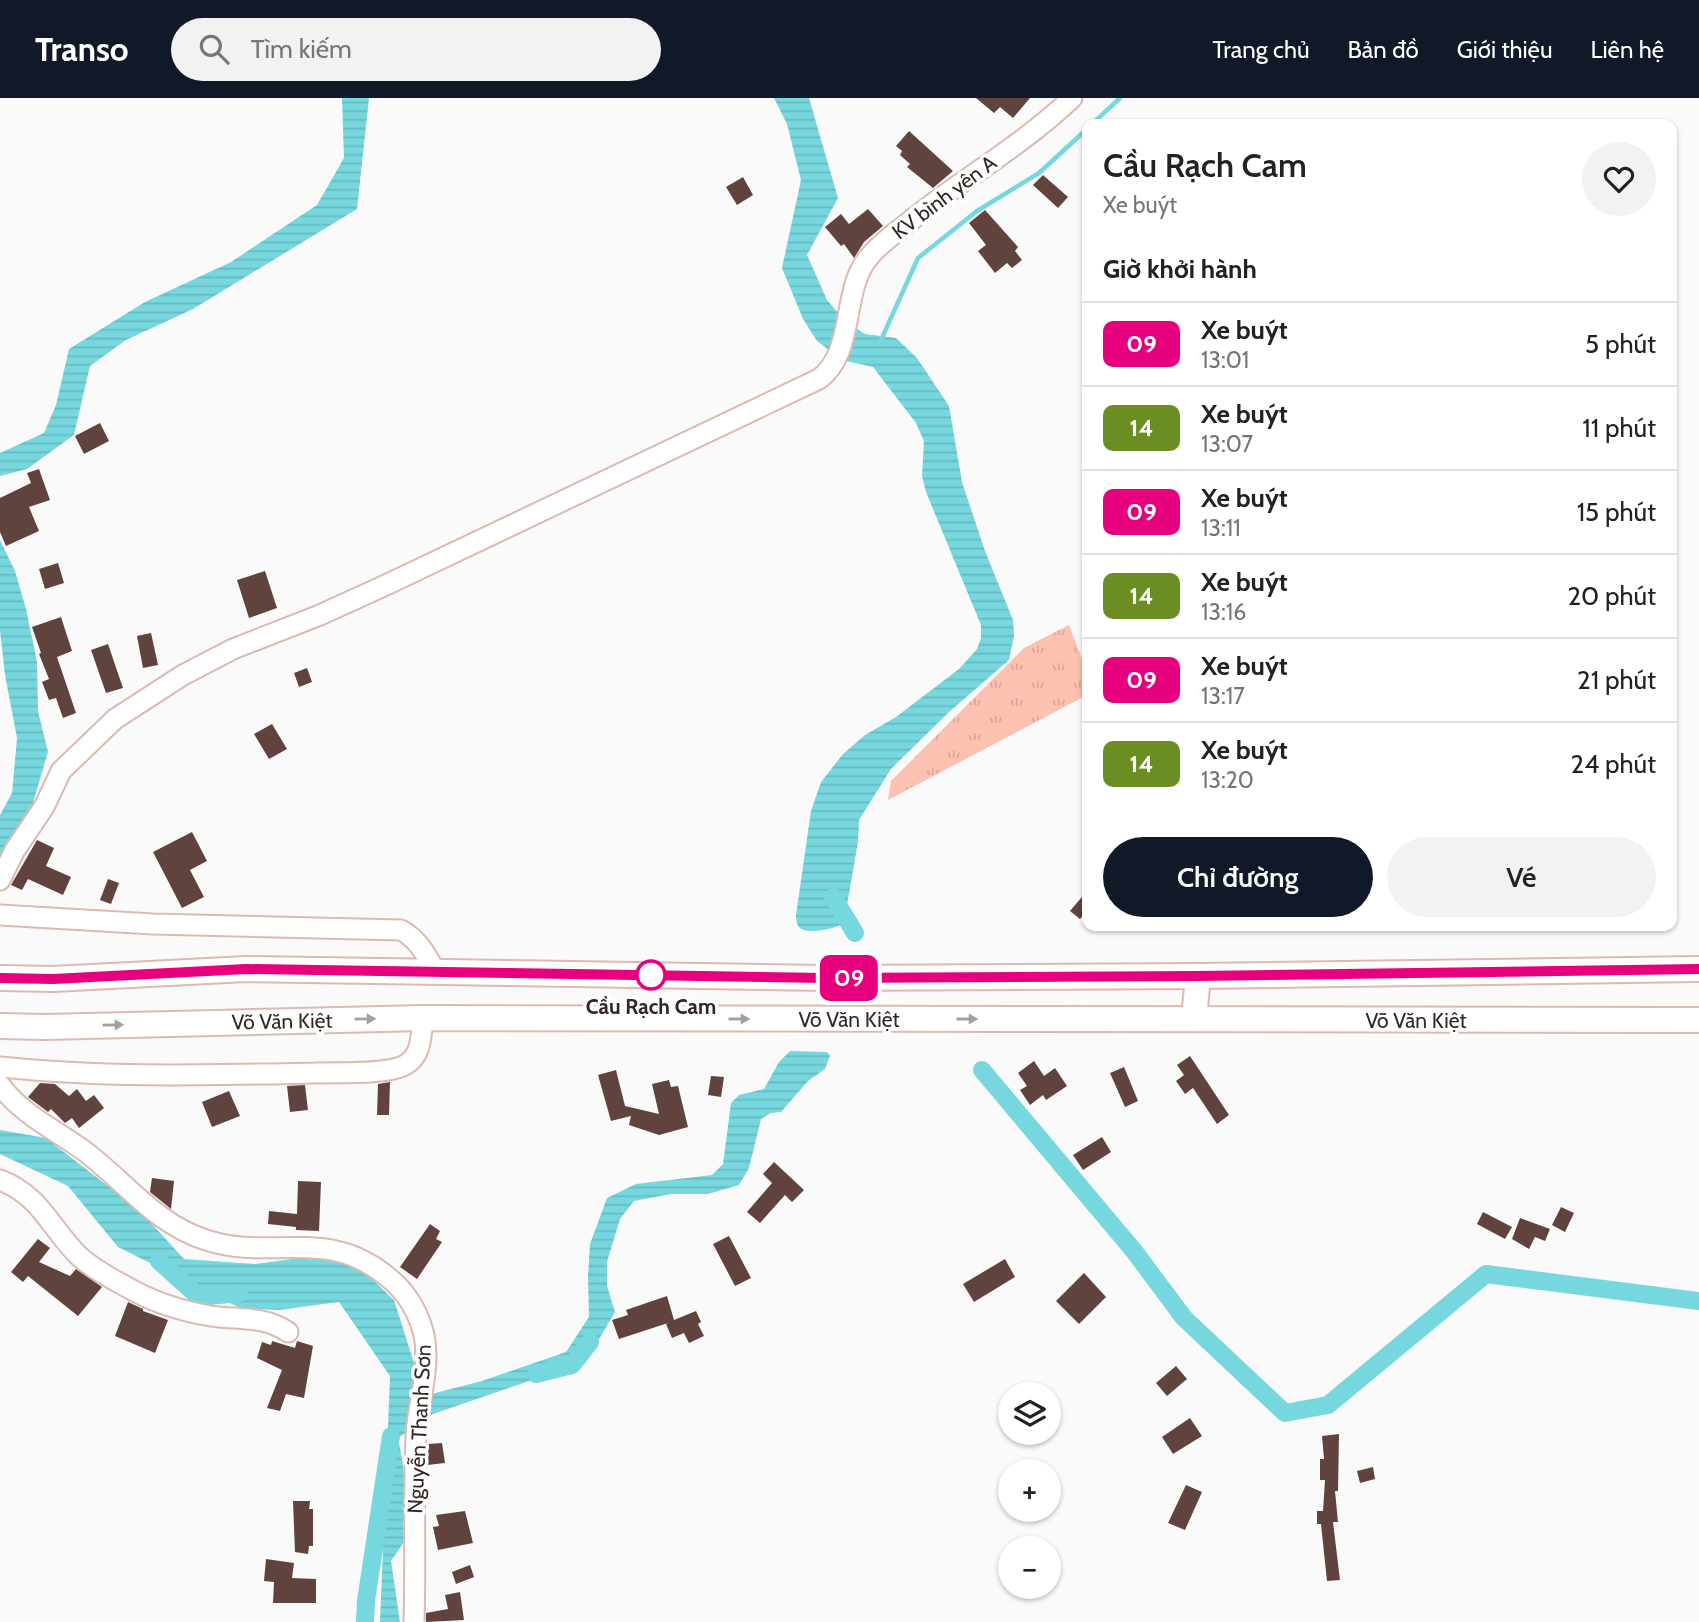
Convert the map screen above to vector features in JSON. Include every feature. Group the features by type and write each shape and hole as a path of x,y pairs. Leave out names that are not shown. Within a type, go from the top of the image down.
{"main road":[{"name":"Võ Văn Kiệt","path":"0,978 53,979 246,969 826,978 1699,969"},
{"path":"1194,1020 1198,976"},
{"name":"Võ Văn Kiệt","path":"0,1026 423,1018 1699,1020"}],"street":[{"name":"KV bình yên A","path":"0,880 15,850 44,807 61,771 86,744 146,697 233,649 320,615 388,584 825,375 833,364 861,268 876,249 1072,98"},
{"path":"0,915 153,923 401,930 413,936 424,949 436,972"},
{"path":"0,1066 89,1074 275,1074 386,1070 406,1065 416,1055 423,1018"},
{"name":"Nguyễn Thanh Sơn","path":"0,1085 12,1101 84,1151 153,1213 178,1228 205,1240 233,1246 298,1246 341,1251 361,1258 382,1272 405,1294 423,1330 426,1349 424,1385 416,1432 414,1622"},
{"path":"0,1180 19,1190 45,1212 82,1259 127,1287 162,1303 196,1313 267,1322 288,1332"}],"green space":[{"path":"1069,625 1082,659 1082,698 888,800 891,781 1024,648"}],"water":[{"path":"342,98 369,98 357,209 193,309 126,340 90,366 74,435 27,469 0,476 0,453 44,433 56,405 69,349 145,302 231,262 317,205 344,158"},
{"path":"774,98 809,98 838,198 807,255 827,300 847,323 865,334 896,338 917,358 949,406 962,482 985,551 1013,620 1014,636 1009,660 949,712 891,769 859,820 858,842 844,922 831,928 813,931 800,928 796,915 811,811 821,782 843,754 865,735 896,717 959,669 977,649 981,638 981,625 926,492 922,476 924,441 916,423 873,367 842,360 817,341 803,319 782,268 801,180 787,124"},
{"path":"0,540 15,571 26,609 37,662 38,711 48,752 27,823 0,874 0,815 12,793 17,738 0,630"},
{"path":"790,1051 827,1052 830,1056 825,1069 808,1081 781,1112 771,1113 761,1119 749,1168 739,1185 708,1194 671,1194 634,1201 620,1219 607,1262 607,1286 615,1312 591,1353 538,1378 433,1414 398,1438 403,1464 408,1536 391,1561 400,1622 380,1622 390,1376 339,1302 279,1310 240,1308 118,1247 68,1186 0,1154 0,1130 46,1138 140,1211 184,1259 255,1264 330,1254 369,1276 394,1300 415,1366 412,1399 482,1381 566,1352 589,1317 590,1244 607,1198 636,1184 712,1175 723,1164 731,1103 739,1095 764,1089 779,1062"}],"building":[{"path":"976,98 1030,98 1013,118 1000,107 994,113"},
{"path":"909,131 953,171 933,188 907,167 910,164 900,155 902,151 896,146"},
{"path":"1043,175 1068,197 1058,208 1033,185"},
{"path":"743,177 753,195 737,205 726,187"},
{"path":"868,209 883,226 864,242 854,258 844,244 841,246 825,227 841,214 849,224"},
{"path":"985,210 1018,247 1015,251 1022,260 1012,268 1007,263 995,273 978,251 986,245 969,223"},
{"path":"100,423 109,441 84,454 75,436"},
{"path":"39,469 50,500 29,507 39,531 6,546 0,532 0,498 31,483 27,473"},
{"path":"58,563 64,583 45,589 39,569"},
{"path":"265,571 277,608 249,618 237,580"},
{"path":"61,617 72,651 57,657 76,713 63,718 56,698 49,700 42,682 49,679 32,627"},
{"path":"151,633 158,665 143,668 137,636"},
{"path":"108,644 123,688 106,693 91,650"},
{"path":"307,668 312,682 299,687 294,673"},
{"path":"272,724 287,749 269,759 254,734"},
{"path":"192,832 207,861 190,870 204,897 182,908 153,852"},
{"path":"37,840 54,848 46,866 71,877 63,895 28,879 22,890 11,885"},
{"path":"108,879 119,883 111,904 100,900"},
{"path":"1082,897 1082,917 1080,919 1070,911"},
{"path":"1190,1056 1229,1115 1217,1124 1193,1088 1185,1094 1176,1081 1184,1075 1177,1065"},
{"path":"1034,1061 1044,1076 1055,1068 1067,1086 1046,1100 1043,1095 1030,1105 1020,1090 1027,1086 1018,1073"},
{"path":"1124,1067 1138,1101 1125,1107 1110,1073"},
{"path":"616,1070 625,1106 659,1114 652,1084 669,1080 671,1087 678,1086 688,1127 659,1135 629,1125 631,1116 611,1121 598,1075"},
{"path":"711,1076 724,1077 721,1097 708,1095"},
{"path":"390,1082 389,1115 377,1115 378,1084"},
{"path":"40,1083 55,1084 69,1096 77,1089 86,1101 94,1095 104,1108 79,1128 72,1118 65,1123 51,1109 48,1112 28,1097"},
{"path":"305,1085 308,1110 290,1112 287,1086"},
{"path":"229,1091 240,1116 212,1127 202,1102"},
{"path":"1102,1137 1111,1152 1083,1170 1073,1155"},
{"path":"774,1162 804,1190 792,1202 785,1195 760,1223 747,1212 772,1183 763,1174"},
{"path":"152,1178 174,1181 171,1209 150,1192"},
{"path":"298,1181 321,1182 319,1231 296,1230 296,1227 268,1224 269,1211 297,1214"},
{"path":"1561,1207 1574,1213 1565,1232 1552,1225"},
{"path":"1483,1212 1512,1227 1505,1239 1477,1224"},
{"path":"1520,1218 1550,1229 1545,1241 1535,1237 1529,1249 1512,1239"},
{"path":"430,1224 440,1231 436,1239 442,1242 417,1279 400,1267"},
{"path":"729,1236 751,1278 735,1286 713,1244"},
{"path":"38,1239 50,1248 39,1262 70,1276 76,1269 102,1287 78,1316 28,1276 23,1282 11,1272"},
{"path":"1005,1259 1015,1277 974,1302 963,1284"},
{"path":"1084,1273 1106,1297 1079,1324 1056,1301"},
{"path":"667,1296 674,1320 696,1311 704,1336 689,1343 684,1333 672,1338 666,1324 668,1323 619,1339 612,1320 628,1315 626,1310"},
{"path":"128,1302 168,1320 155,1353 115,1336"},
{"path":"272,1341 295,1348 297,1341 313,1346 304,1398 286,1394 280,1411 267,1408 282,1370 257,1358 262,1342 271,1345"},
{"path":"1176,1366 1187,1379 1167,1396 1156,1383"},
{"path":"1190,1418 1202,1436 1173,1454 1162,1437"},
{"path":"1339,1434 1338,1491 1335,1491 1338,1522 1333,1522 1340,1580 1327,1581 1321,1524 1317,1524 1317,1511 1323,1511 1325,1480 1320,1480 1320,1459 1324,1459 1322,1436"},
{"path":"442,1443 445,1463 427,1465 428,1444"},
{"path":"1373,1467 1375,1479 1360,1483 1357,1471"},
{"path":"1186,1485 1202,1492 1185,1530 1168,1523"},
{"path":"293,1501 310,1501 309,1509 313,1509 313,1546 309,1546 308,1554 295,1552"},
{"path":"465,1511 473,1543 438,1550 433,1527 439,1526 436,1515"},
{"path":"266,1559 294,1563 292,1578 316,1579 316,1603 273,1603 274,1582 264,1581"},
{"path":"470,1565 474,1577 456,1584 452,1572"},
{"path":"460,1592 464,1620 426,1622 426,1613 448,1609 445,1595"}],"waterway":[{"path":"1097,119 1120,98"},
{"path":"881,340 918,258 977,211 1039,173 1082,134"},
{"path":"833,897 855,933"},
{"path":"982,1070 1134,1251 1184,1318 1285,1413 1328,1405 1486,1274 1699,1301"},
{"path":"159,1261 199,1297 239,1293"},
{"path":"536,1374 572,1365 590,1342"},
{"path":"365,1622 391,1436"}],"bus line":[{"name":"09","path":"0,978 53,979 246,969 826,978 1699,969"}],"place":[{"name":"Cầu Rạch Cam","path":"651,975"}]}
